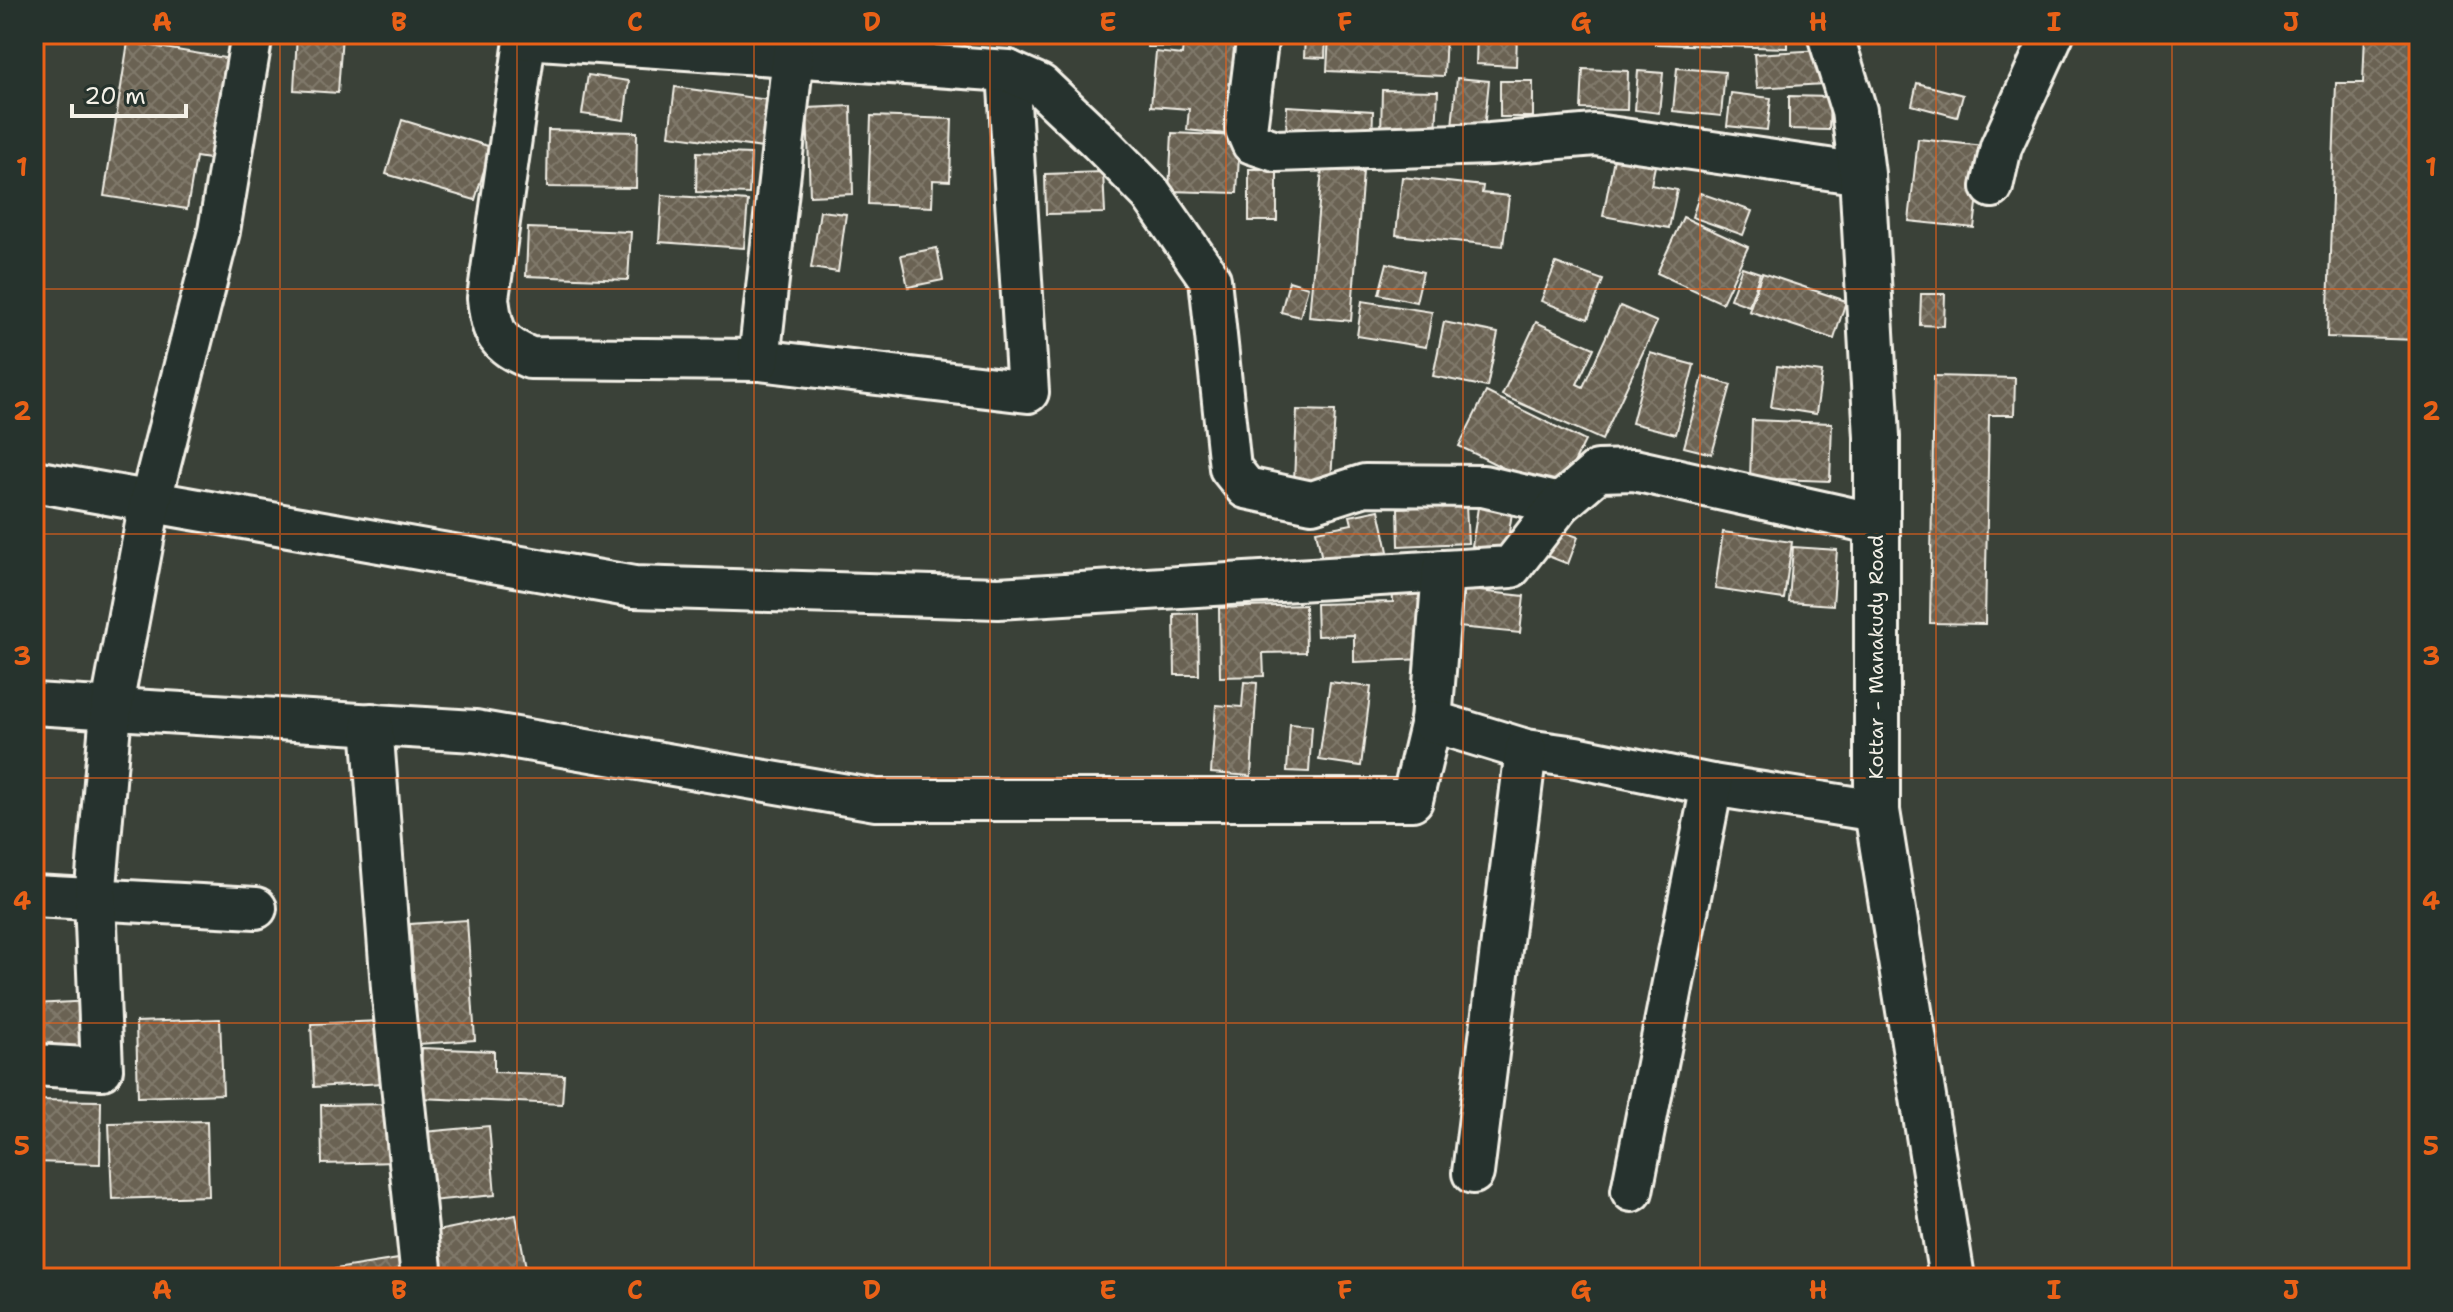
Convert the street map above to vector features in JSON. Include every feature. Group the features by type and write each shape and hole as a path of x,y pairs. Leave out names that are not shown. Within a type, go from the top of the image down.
{"main road":[{"name":"Kottar - Manakudy Road","path":"1830,34 1854,111 1862,174 1877,437 1877,811 1952,1278"}],"street":[{"path":"34,1065 102,1069 95,899 111,711 150,503 219,231 252,34"},
{"path":"1258,34 1246,129 1252,143 1264,149 1490,144 1595,135 1862,174"},
{"path":"1992,187 2001,147 2053,34"},
{"path":"1008,71 1028,392 759,360 530,358 509,349 496,336 488,298 526,36 1008,71 1040,85 1151,194 1210,279 1230,468 1246,488 1312,502 1365,485 1483,486 1560,504"},
{"path":"759,360 793,56"},
{"path":"34,481 634,587 998,598 1511,567 1560,504 1598,471 1634,470 1876,524"},
{"path":"34,704 475,731 876,800 1412,800 1427,738 1443,571"},
{"path":"372,724 392,988 422,1278"},
{"path":"1427,738 1576,757 1712,785 1877,811"},
{"path":"1473,1173 1526,750"},
{"path":"1632,1191 1712,785"},
{"path":"34,896 256,908"}],"building":[{"path":"297,34 342,34 338,93 294,90"},
{"path":"854,34 965,34 964,46 940,45 940,39"},
{"path":"1026,34 1058,34 1057,46 1025,45"},
{"path":"1147,34 1170,34 1170,47 1147,47"},
{"path":"1184,34 1243,34 1234,135 1187,130 1189,109 1151,106 1156,52 1182,55"},
{"path":"1280,34 1326,34 1325,58 1304,57 1305,36"},
{"path":"1329,34 1446,34 1444,76 1327,71"},
{"path":"1477,34 1517,34 1516,66 1476,64"},
{"path":"1655,34 1787,34 1787,48 1655,44"},
{"path":"2365,34 2410,34 2419,65 2419,340 2327,337 2336,83 2363,83"},
{"path":"128,42 231,59 215,160 196,157 187,209 104,196"},
{"path":"1822,50 1824,84 1757,88 1754,54"},
{"path":"1677,68 1725,72 1721,116 1673,111"},
{"path":"1583,69 1628,71 1627,110 1581,109"},
{"path":"1638,71 1663,73 1659,113 1635,110"},
{"path":"588,75 629,81 624,120 582,114"},
{"path":"1457,78 1489,81 1484,130 1452,126"},
{"path":"1500,81 1533,81 1533,117 1500,117"},
{"path":"1917,83 1963,95 1957,117 1912,105"},
{"path":"675,87 769,100 763,148 669,135"},
{"path":"1382,90 1438,91 1436,134 1381,133"},
{"path":"1731,93 1771,98 1767,130 1727,126"},
{"path":"1789,96 1830,97 1829,130 1789,129"},
{"path":"851,106 853,194 810,196 807,108"},
{"path":"1287,106 1373,111 1372,141 1286,137"},
{"path":"871,116 952,119 950,181 933,180 932,207 868,204"},
{"path":"402,120 491,147 475,200 386,174"},
{"path":"548,130 637,132 636,188 547,187"},
{"path":"1172,133 1240,136 1237,193 1169,191"},
{"path":"1918,139 1984,146 1974,228 1909,221"},
{"path":"697,152 751,154 749,194 696,192"},
{"path":"1614,158 1655,166 1651,185 1677,190 1669,228 1603,216"},
{"path":"1249,169 1277,169 1277,221 1249,221"},
{"path":"1322,169 1363,172 1351,321 1309,317"},
{"path":"1103,172 1105,213 1046,214 1045,174"},
{"path":"1402,177 1483,186 1482,193 1509,196 1503,246 1396,235"},
{"path":"1700,193 1752,211 1743,235 1692,217"},
{"path":"662,195 748,201 744,248 659,242"},
{"path":"820,211 846,214 838,272 811,268"},
{"path":"1683,217 1748,247 1722,303 1657,273"},
{"path":"528,228 631,232 628,280 526,276"},
{"path":"937,248 943,280 908,287 901,255"},
{"path":"1387,263 1423,272 1416,302 1379,294"},
{"path":"1556,263 1603,280 1588,319 1541,301"},
{"path":"1742,267 1760,273 1749,306 1730,299"},
{"path":"1762,273 1846,301 1834,339 1749,311"},
{"path":"1289,281 1308,287 1300,317 1281,312"},
{"path":"1921,294 1945,294 1944,326 1920,325"},
{"path":"1362,301 1432,312 1426,347 1357,336"},
{"path":"1620,306 1657,322 1602,440 1502,395 1536,322 1594,348 1577,384 1583,387"},
{"path":"1444,322 1498,333 1487,387 1433,376"},
{"path":"1650,353 1694,365 1676,434 1632,423"},
{"path":"1777,366 1822,372 1816,414 1771,407"},
{"path":"1934,376 2015,378 2014,415 1989,415 1985,624 1930,623"},
{"path":"1703,377 1731,385 1712,454 1684,447"},
{"path":"1486,392 1585,441 1558,495 1459,446"},
{"path":"1297,410 1335,411 1331,482 1294,481"},
{"path":"1752,420 1832,423 1830,481 1750,478"},
{"path":"1479,501 1513,506 1506,552 1472,546"},
{"path":"1466,505 1468,543 1399,546 1398,508"},
{"path":"1379,510 1389,556 1324,569 1316,531 1352,524 1350,516"},
{"path":"1550,527 1578,537 1568,564 1540,553"},
{"path":"1723,532 1792,542 1784,599 1715,589"},
{"path":"1793,547 1837,550 1833,605 1789,602"},
{"path":"1423,581 1425,659 1354,662 1354,635 1317,636 1316,604 1393,602 1392,582"},
{"path":"1452,588 1524,596 1520,633 1448,626"},
{"path":"1305,605 1306,652 1263,653 1264,676 1220,677 1219,608"},
{"path":"1198,613 1199,675 1175,675 1174,614"},
{"path":"1244,682 1257,683 1251,776 1211,773 1216,705 1242,707"},
{"path":"1330,682 1371,687 1361,766 1319,760"},
{"path":"1290,724 1312,726 1309,772 1287,771"},
{"path":"467,920 475,1040 418,1044 410,924"},
{"path":"92,1001 95,1057 53,1060 52,1043 34,1044 34,1004"},
{"path":"220,1019 223,1094 138,1097 136,1022"},
{"path":"380,1021 383,1083 314,1087 311,1024"},
{"path":"422,1048 494,1051 494,1072 564,1075 562,1104 420,1098"},
{"path":"34,1100 101,1101 100,1164 34,1162"},
{"path":"395,1104 396,1162 322,1164 321,1105"},
{"path":"207,1121 209,1196 112,1199 109,1123"},
{"path":"489,1126 495,1195 430,1201 424,1132"},
{"path":"516,1215 528,1278 441,1278 432,1232"},
{"path":"405,1258 408,1278 336,1278 335,1269"}]}
